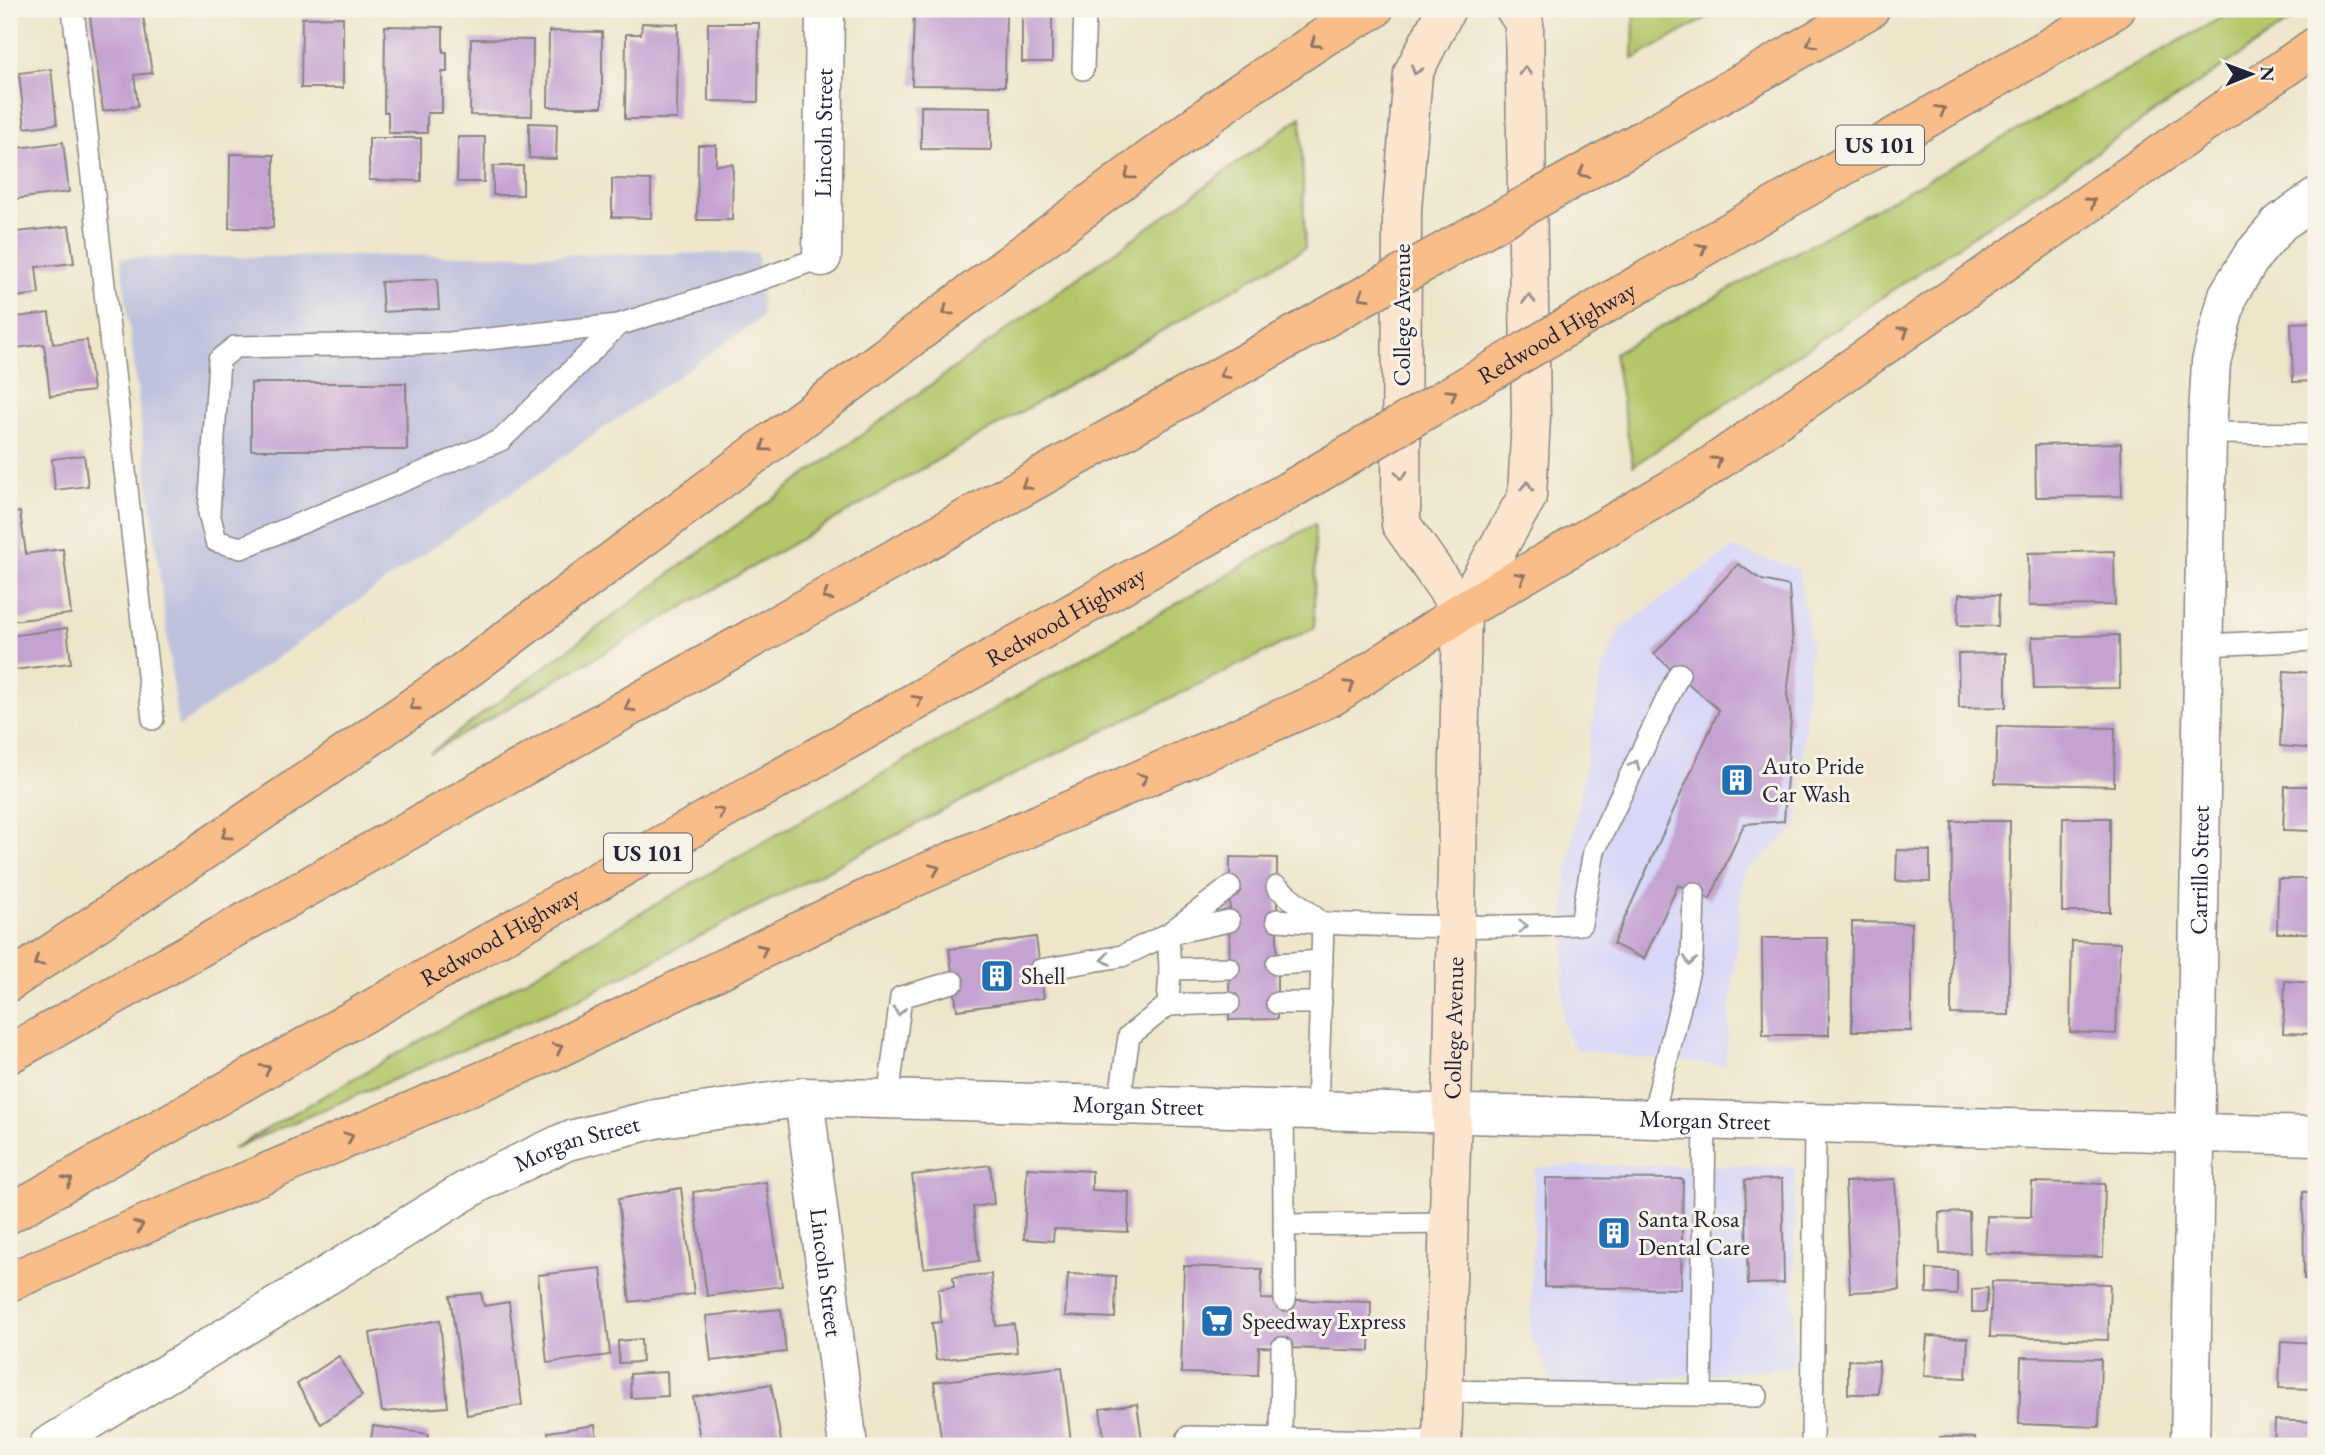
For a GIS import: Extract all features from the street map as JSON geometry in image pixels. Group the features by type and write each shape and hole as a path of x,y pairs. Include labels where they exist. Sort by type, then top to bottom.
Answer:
{"highway":[{"path":"9,982 323,770 470,667 1236,95 1327,34 1374,9"},
{"path":"9,1054 1643,140 1870,9"},
{"name":"Redwood Highway","path":"9,1214 1288,491 2116,9"},
{"path":"9,1282 548,1053 872,896 1333,696 1462,611 1706,469 2316,46"}],"main road":[{"name":"College Avenue","path":"1446,9 1413,73 1402,211 1401,524 1462,611"},
{"name":"College Avenue","path":"1442,1444 1462,611 1527,497 1531,416 1524,23 1515,9"}],"street":[{"name":"Lincoln Street","path":"822,257 825,9"},
{"name":"Carrillo Street","path":"2190,1446 2207,433 2211,362 2228,295 2252,256 2280,223 2316,198"},
{"name":"Lincoln Street","path":"803,1097 848,1446"},
{"name":"Morgan Street","path":"48,1446 480,1182 567,1141 655,1119 803,1097 2316,1136"}],"lane":[{"path":"73,9 153,719"},
{"path":"1083,68 1085,9"},
{"path":"618,325 501,440 241,548 216,541 209,513 219,360 235,347 450,343 618,325 822,257"},
{"path":"2207,433 2316,434"},
{"path":"2203,645 2316,640"},
{"path":"1277,920 1455,928 1581,924 1594,852 1679,674"},
{"path":"1040,970 1122,956 1168,934 1230,887"},
{"path":"1277,887 1323,924"},
{"path":"1652,1119 1692,958 1694,893"},
{"path":"1168,934 1229,921"},
{"path":"1285,1300 1284,1225 1300,1109 1321,1003 1323,924"},
{"path":"1168,934 1168,1005"},
{"path":"1277,964 1322,961"},
{"path":"1170,969 1229,968"},
{"path":"888,1099 901,997 953,982"},
{"path":"1119,1104 1129,1036 1168,1005 1229,1003"},
{"path":"1277,1003 1321,1003"},
{"path":"1702,1393 1705,1119"},
{"path":"1812,1446 1815,1123"},
{"path":"1284,1225 1448,1223"},
{"path":"1281,1439 1282,1348"},
{"path":"1443,1391 1702,1393 1757,1396"},
{"path":"1188,1437 1442,1444"}],"shaded area":[{"path":"758,253 762,317 178,727 121,258"},
{"path":"1733,548 1798,569 1811,647 1796,828 1743,874 1725,1066 1613,1055 1575,1048 1562,1021 1566,878 1602,669 1620,629"},
{"path":"1590,1165 1795,1166 1794,1367 1555,1387 1530,1335 1535,1168"}],"green space":[{"path":"1634,9 1723,9 1633,59"},
{"path":"2237,9 2308,9 1633,466 1614,353"},
{"path":"1301,117 1305,248 430,753 680,566"},
{"path":"1315,524 1314,628 979,792 575,1001 232,1149"}],"building":[{"path":"89,9 142,9 152,73 134,75 138,106 103,111"},
{"path":"914,9 1006,9 1005,86 912,85"},
{"path":"1022,16 1052,16 1052,62 1022,62"},
{"path":"343,17 343,88 301,88 302,18"},
{"path":"642,23 678,24 677,119 625,119 626,34 641,34"},
{"path":"708,23 759,23 758,102 708,101"},
{"path":"385,26 443,27 443,52 447,52 447,72 442,72 442,113 427,113 427,133 388,133 388,112 384,112"},
{"path":"549,31 602,32 602,107 548,107"},
{"path":"471,39 533,40 532,116 470,115"},
{"path":"51,69 57,124 25,128 19,73"},
{"path":"921,106 991,107 991,150 921,149"},
{"path":"529,123 557,124 556,159 529,158"},
{"path":"458,137 485,137 484,182 457,182"},
{"path":"369,138 421,138 421,181 369,180"},
{"path":"63,142 69,192 16,199 10,149"},
{"path":"698,145 716,145 716,165 733,164 732,220 697,220"},
{"path":"230,154 274,155 273,228 229,228"},
{"path":"493,166 523,166 523,195 493,195"},
{"path":"612,179 651,180 651,218 612,217"},
{"path":"69,226 74,263 36,267 39,294 9,298 9,233"},
{"path":"437,279 439,309 383,312 381,282"},
{"path":"49,313 53,344 87,340 93,391 50,396 44,344 9,349 9,318"},
{"path":"2316,322 2316,381 2293,382 2291,323"},
{"path":"251,383 406,383 407,450 251,450"},
{"path":"2121,443 2122,496 2036,497 2035,445"},
{"path":"84,455 88,486 55,490 52,459"},
{"path":"20,512 26,554 63,549 71,614 12,621 9,595 9,514"},
{"path":"2114,551 2115,605 2029,606 2028,553"},
{"name":"Auto Pride Car Wash","path":"1738,564 1762,580 1789,586 1793,647 1787,694 1791,717 1784,821 1744,824 1710,899 1678,885 1644,959 1613,944 1719,710 1654,654"},
{"path":"1959,594 1999,595 1998,626 1958,625"},
{"path":"67,628 71,663 14,670 10,636"},
{"path":"2119,635 2120,688 2034,689 2032,637"},
{"path":"2006,653 2006,707 1959,708 1958,654"},
{"path":"2284,671 2316,673 2316,749 2280,746"},
{"path":"1997,726 2115,728 2114,786 1995,783"},
{"path":"2285,786 2316,786 2316,831 2283,830"},
{"path":"2063,818 2110,818 2110,912 2062,912"},
{"path":"1952,821 2010,821 2009,1015 1951,1014"},
{"path":"1897,850 1930,851 1930,882 1896,881"},
{"path":"1230,857 1277,858 1277,1019 1229,1020"},
{"path":"2278,879 2316,879 2316,933 2277,933"},
{"path":"1852,922 1911,923 1911,1031 1852,1031"},
{"name":"Shell","path":"1036,937 1044,998 957,1010 949,949"},
{"path":"1762,938 1828,938 1829,1035 1763,1035"},
{"path":"2072,941 2120,943 2116,1034 2070,1032"},
{"path":"2285,981 2316,983 2316,1034 2283,1033"},
{"path":"990,1165 994,1204 973,1207 979,1261 924,1268 912,1175"},
{"path":"1027,1168 1092,1171 1092,1190 1129,1192 1128,1232 1054,1229 1053,1241 1024,1239"},
{"name":"Santa Rosa Dental Care","path":"1546,1178 1683,1179 1681,1289 1545,1287"},
{"path":"1782,1179 1784,1283 1748,1284 1745,1180"},
{"path":"1895,1179 1900,1290 1850,1292 1845,1182"},
{"path":"766,1182 782,1286 707,1296 693,1192"},
{"path":"2032,1182 2105,1184 2103,1257 1985,1253 1987,1216 2031,1217"},
{"path":"681,1188 694,1294 630,1302 618,1199"},
{"path":"2303,1192 2316,1192 2316,1279 2304,1279"},
{"path":"1969,1212 1970,1253 1940,1254 1939,1213"},
{"name":"Speedway Express","path":"1184,1266 1262,1269 1261,1299 1371,1302 1370,1351 1259,1347 1258,1375 1181,1373"},
{"path":"601,1268 610,1355 547,1363 538,1275"},
{"path":"1927,1269 1957,1271 1957,1295 1927,1293"},
{"path":"991,1274 996,1326 1014,1324 1017,1352 936,1360 932,1323 941,1322 938,1289 954,1287 953,1277"},
{"path":"1068,1274 1116,1276 1115,1318 1065,1316"},
{"path":"1992,1281 2110,1284 2108,1340 1990,1337"},
{"path":"1988,1288 1986,1312 1972,1312 1972,1289"},
{"path":"481,1293 484,1306 509,1302 522,1405 467,1415 450,1296"},
{"path":"781,1309 786,1352 711,1361 706,1316"},
{"path":"440,1320 448,1407 382,1412 370,1333"},
{"path":"1927,1336 1968,1338 1966,1378 1924,1376"},
{"path":"641,1339 642,1362 619,1363 618,1341"},
{"path":"2281,1341 2316,1343 2316,1389 2279,1388"},
{"path":"339,1356 362,1396 321,1424 297,1384"},
{"path":"2021,1357 2101,1359 2099,1427 2019,1424"},
{"path":"1848,1360 1879,1361 1878,1394 1848,1394"},
{"path":"1062,1367 1071,1442 1035,1446 942,1446 934,1382"},
{"path":"667,1372 668,1396 631,1398 630,1374"},
{"path":"771,1384 782,1446 701,1446 693,1397"},
{"path":"1137,1404 1143,1446 1105,1446 1100,1409"},
{"path":"2275,1420 2316,1422 2316,1446 2274,1446"},
{"path":"595,1425 598,1446 550,1446 548,1432"},
{"path":"373,1426 429,1434 427,1446 370,1446"},
{"path":"1940,1437 1975,1438 1975,1446 1940,1446"},
{"path":"231,1440 235,1446 217,1446"}],"place":[{"name":"Auto Pride Car Wash","path":"1737,780"},
{"name":"Shell","path":"997,976"},
{"name":"Santa Rosa Dental Care","path":"1614,1233"},
{"name":"Speedway Express","path":"1217,1321"}]}
